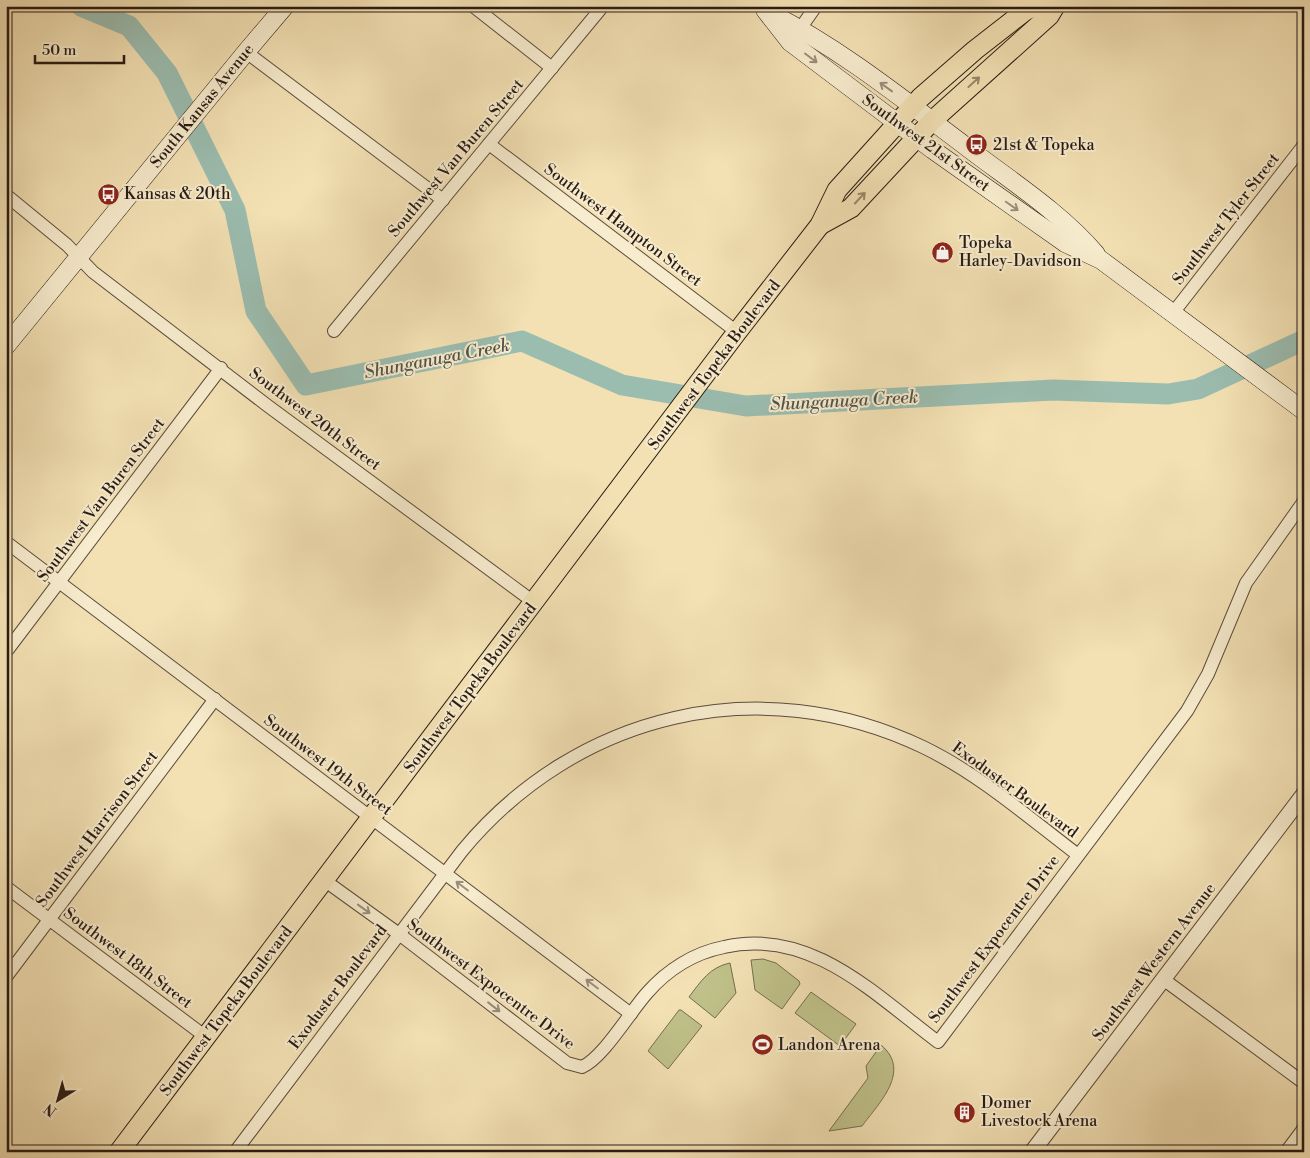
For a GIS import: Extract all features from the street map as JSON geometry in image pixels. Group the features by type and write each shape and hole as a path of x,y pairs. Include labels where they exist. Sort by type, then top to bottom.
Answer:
{"main road":[{"name":"South Kansas Avenue","path":"6,346 285,6"},
{"name":"Southwest Topeka Boulevard","path":"120,1152 737,332 820,225 837,190 913,106 975,50 1025,11 1035,6"},
{"name":"Southwest Topeka Boulevard","path":"820,225 850,208 932,121 1049,16 1055,6"},
{"name":"Southwest 21st Street","path":"763,8 898,123 1066,244 1101,260 1304,411"},
{"name":"Southwest 21st Street","path":"795,35 837,51 913,106 1080,235 1101,260"}],"street":[{"path":"473,6 552,68"},
{"name":"Southwest Van Buren Street","path":"334,331 603,6"},
{"path":"795,35 816,6"},
{"path":"246,52 443,200"},
{"name":"Southwest Hampton Street","path":"489,144 737,332"},
{"name":"Southwest Tyler Street","path":"1173,313 1304,145"},
{"name":"Southwest 20th Street","path":"6,196 67,245 93,272 221,368 268,406 535,602"},
{"name":"Southwest Van Buren Street","path":"6,652 221,368"},
{"name":"Southwest Expocentre Drive","path":"324,880 399,934 567,1063 582,1067 588,1064 648,992 668,974 696,956 732,945 771,943 789,946 831,962 938,1042 1186,711 1208,674 1246,582 1304,501"},
{"name":"Southwest 19th Street","path":"6,542 630,1014"},
{"name":"Southwest Harrison Street","path":"6,977 215,699"},
{"name":"Exoduster Boulevard","path":"235,1152 444,873 474,836 502,807 540,777 582,751 627,731 674,717 752,708 791,710 869,725 914,743 974,777 1078,855"},
{"name":"Southwest Western Avenue","path":"1032,1152 1304,794"},
{"name":"Southwest 18th Street","path":"6,887 206,1037"},
{"path":"1163,979 1304,1083"},
{"path":"1286,1152 1304,1128"}],"green space":[{"path":"763,959 776,963 799,981 800,984 782,1009 755,990 751,960"},
{"path":"730,963 736,993 715,1018 689,997 711,971"},
{"path":"811,992 856,1024 840,1046 795,1013"},
{"path":"679,1010 702,1026 668,1069 648,1051"},
{"path":"881,1045 890,1055 894,1065 890,1087 884,1097 862,1126 829,1131 868,1078 866,1066"}],"waterway":[{"name":"Shunganuga Creek","path":"81,6 129,26 167,73 235,210 256,311 306,385 522,341 622,385 746,406 1053,390 1168,394 1198,389 1304,340"}],"place":[{"name":"21st & Topeka","path":"977,145"},
{"name":"Kansas & 20th","path":"108,194"},
{"name":"Topeka Harley-Davidson","path":"943,252"},
{"name":"Landon Arena","path":"762,1045"},
{"name":"Domer Livestock Arena","path":"965,1112"}]}
